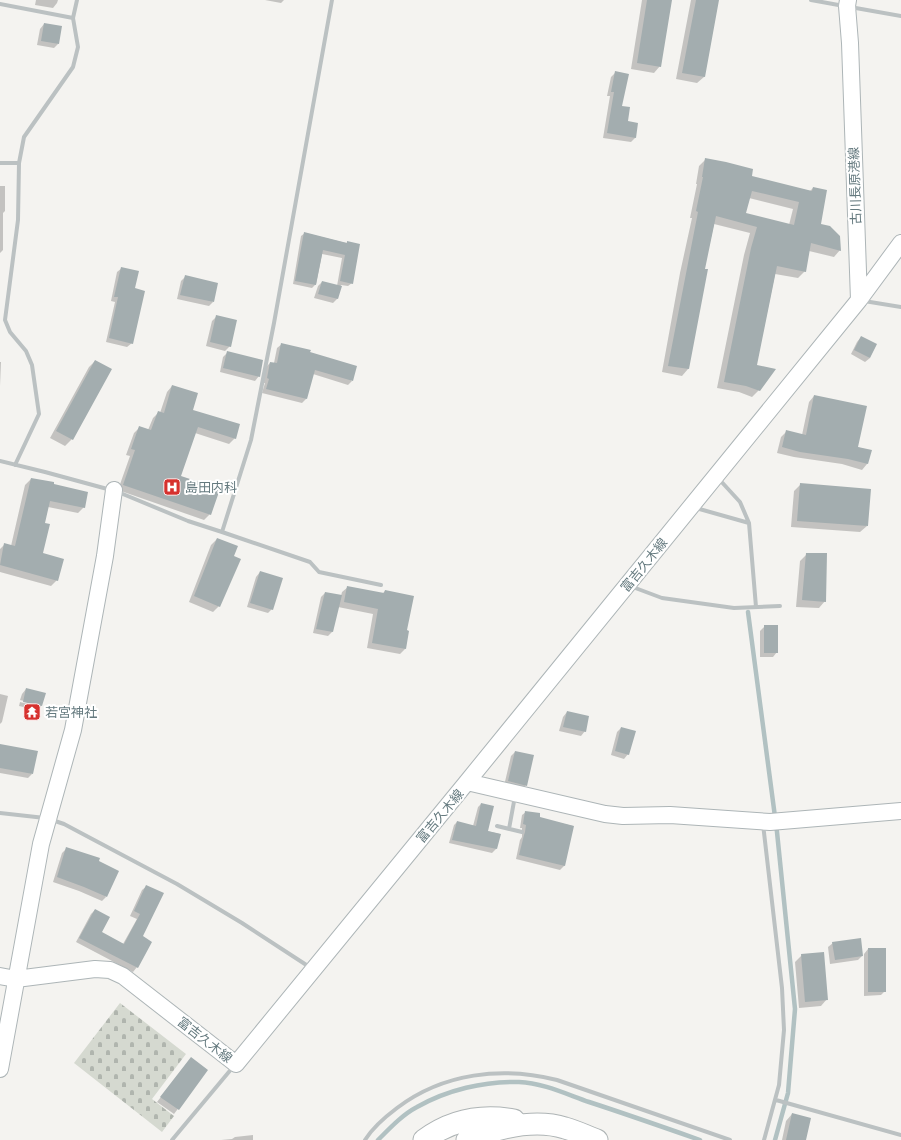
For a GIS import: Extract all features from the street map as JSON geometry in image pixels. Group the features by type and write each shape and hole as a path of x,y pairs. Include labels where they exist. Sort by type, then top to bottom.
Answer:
{"highway":[{"path":"424,1140 456,1122 486,1118 506,1119 563,1128 597,1140"},
{"path":"467,1140 482,1134 506,1128 532,1124"}],"main road":[{"name":"古川長原港線","path":"847,3 850,43 859,300"},
{"path":"859,300 901,243"},
{"name":"富吉久木線","path":"0,976 16,979 95,969 110,970 123,976 236,1064 859,300"},
{"path":"0,1069 41,844 47,818 73,730 105,556 114,490"},
{"path":"467,782 605,814 623,816 670,815 772,822 901,811"}],"street":[{"path":"15,465 39,414 32,365 26,351 10,332 5,320 18,220 19,164 24,137 73,67 78,47 72,18 78,0"},
{"path":"222,532 251,440 274,323 332,0"},
{"path":"811,0 847,3 901,16"},
{"path":"0,4 72,18"},
{"path":"0,163 19,164"},
{"path":"859,300 901,307"},
{"path":"0,461 114,490 188,521 310,562 319,572 381,585"},
{"path":"716,476 740,502 749,523 756,607"},
{"path":"691,507 749,523"},
{"path":"627,586 662,598 734,608 780,606"},
{"path":"509,829 515,794"},
{"path":"0,813 47,818 64,824 177,884 242,923 313,970"},
{"path":"764,1140 779,1086 784,1023 772,822"},
{"path":"497,826 522,832"},
{"path":"172,1140 236,1064"},
{"path":"365,1140 377,1124 389,1114 407,1100 424,1091 462,1077 479,1074 507,1073 527,1074 557,1080 730,1140"},
{"path":"776,1100 901,1135"}],"green space":[{"path":"120,1003 186,1054 152,1099 174,1116 162,1132 74,1063"}],"building":[{"path":"647,0 672,0 661,67 637,63"},
{"path":"696,0 719,0 705,77 682,73"},
{"path":"44,23 62,26 59,44 41,41"},
{"path":"615,71 629,74 622,106 630,107 628,121 638,123 636,138 607,133 614,92 611,92"},
{"path":"705,158 753,169 752,176 812,191 813,187 827,190 821,224 830,226 840,236 841,251 811,243 806,272 777,266 757,365 776,369 760,391 746,386 724,382 751,248 757,227 716,216 705,269 708,269 689,369 668,366 698,212 696,211","holes":["752,191 799,202 794,225 746,213"]},
{"path":"304,232 347,243 347,241 360,244 353,284 340,281 345,255 323,250 316,285 295,281"},
{"path":"121,267 139,271 135,288 145,291 133,344 109,338 118,297 114,297"},
{"path":"185,275 218,283 214,302 180,295"},
{"path":"322,281 342,286 338,299 318,294"},
{"path":"216,315 237,320 231,347 210,342"},
{"path":"861,336 877,344 870,358 854,350"},
{"path":"281,343 311,350 310,352 357,366 353,381 315,370 307,399 266,389 269,379 267,378 270,362 277,363"},
{"path":"227,351 263,360 260,377 223,368"},
{"path":"95,360 112,369 73,440 56,431"},
{"path":"172,385 198,393 193,410 240,424 236,439 198,427 181,476 220,489 211,515 123,485 135,450 131,449 139,426 151,430 158,411 164,413"},
{"path":"814,395 867,406 858,447 872,450 868,464 848,459 800,452 782,447 786,430 806,435"},
{"path":"31,478 54,482 54,484 88,492 85,508 50,501 45,523 50,524 43,553 64,559 58,581 0,565 4,543 15,546"},
{"path":"800,483 871,489 868,526 797,521"},
{"path":"217,538 238,546 234,556 241,559 220,607 194,596"},
{"path":"806,553 827,553 826,602 802,600"},
{"path":"260,571 283,578 273,610 250,603"},
{"path":"347,586 384,593 385,590 414,596 407,630 409,631 406,649 372,643 378,609 344,602"},
{"path":"325,592 342,595 333,632 316,629"},
{"path":"764,625 778,625 778,653 764,653"},
{"path":"26,688 46,693 42,706 23,702"},
{"path":"567,711 589,716 586,732 563,727"},
{"path":"621,727 636,731 629,755 615,751"},
{"path":"0,744 38,751 33,774 0,768"},
{"path":"515,751 534,755 527,786 508,781"},
{"path":"481,803 494,806 488,831 501,834 497,849 452,840 457,821 476,826"},
{"path":"525,811 540,813 540,817 574,826 565,866 519,855 526,825 523,824"},
{"path":"66,847 100,858 99,861 119,871 107,897 57,877"},
{"path":"146,885 164,893 143,936 152,942 138,968 79,938 95,909 110,917 102,932 124,944 140,914 134,911"},
{"path":"861,938 863,956 835,960 832,942"},
{"path":"868,948 886,948 886,992 868,992"},
{"path":"824,952 828,1000 805,1002 801,954"},
{"path":"191,1057 208,1070 179,1110 160,1097"},
{"path":"792,1113 811,1118 806,1140 786,1140"}],"waterway":[{"path":"748,612 777,832 795,1009 788,1093 775,1140"},
{"path":"378,1140 406,1114 429,1101 453,1091 479,1085 506,1082 537,1084 554,1089 700,1140"}],"place":[{"name":"島田内科","path":"172,487"},
{"name":"若宮神社","path":"32,712"}]}
